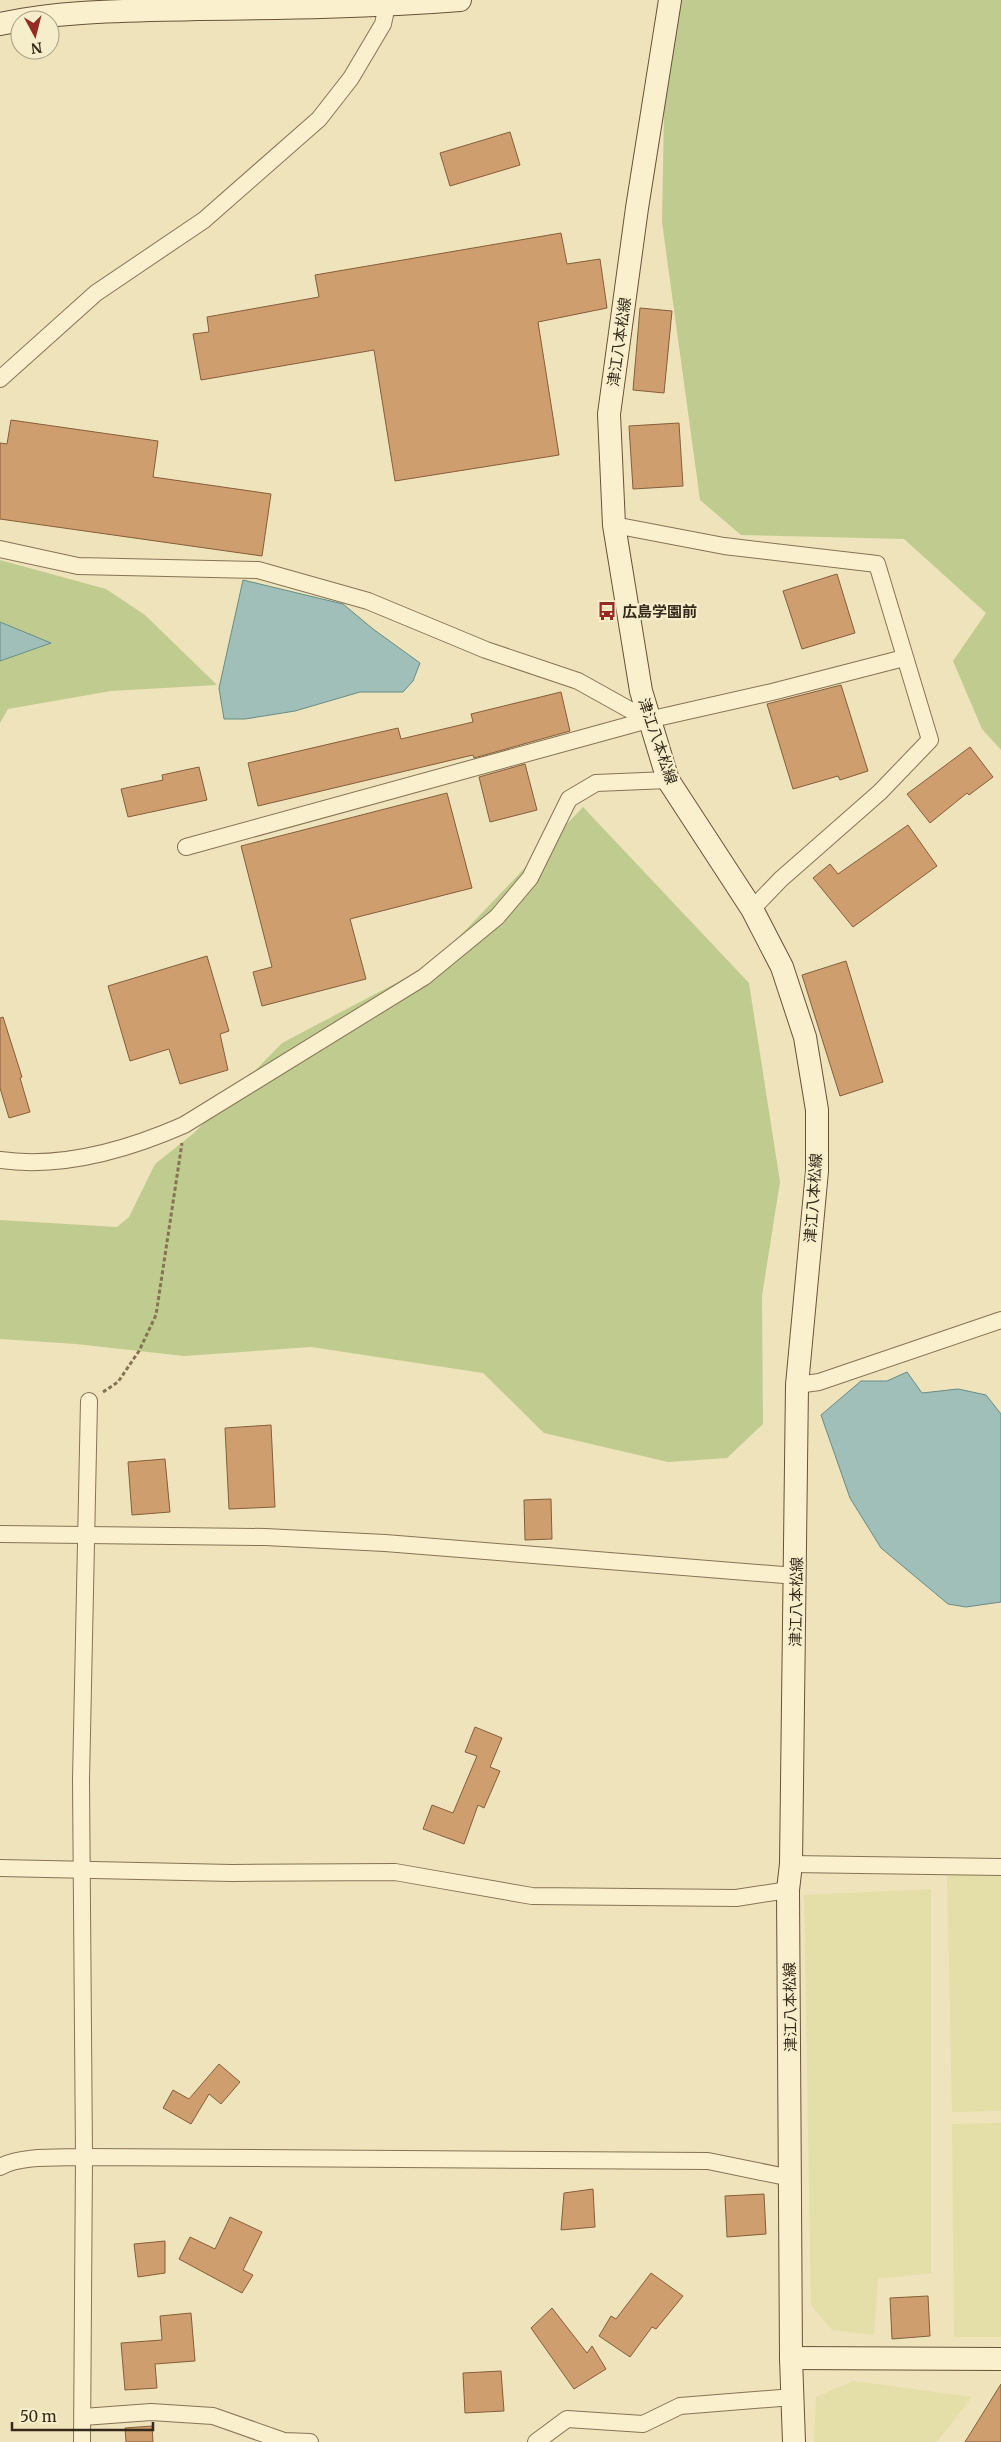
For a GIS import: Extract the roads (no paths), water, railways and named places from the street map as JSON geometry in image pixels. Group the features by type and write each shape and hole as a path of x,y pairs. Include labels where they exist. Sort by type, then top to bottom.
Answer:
{"main road":[{"path":"0,24 25,18 121,11 387,6 460,0"},
{"name":"津江八本松線","path":"670,0 637,208 609,414 614,525 641,691 648,720 668,780 752,909 782,968 802,1028 818,1110 817,1171 797,1385 791,1864 788,1890 791,2178 790,2358 794,2442"},
{"path":"790,2358 1001,2359"}],"street":[{"path":"0,379 96,293 204,220 319,119 351,78 384,24 387,6"},
{"path":"614,525 724,546 877,564 930,740 880,792 781,879 752,909"},
{"path":"0,549 78,566 258,570 368,601 486,650 578,680 648,720"},
{"path":"186,847 648,720 772,692 904,658"},
{"path":"0,1160 68,1161 147,1141 184,1125 424,978 497,917 530,878 569,799 596,783 668,780"},
{"path":"797,1385 819,1382 1001,1320"},
{"path":"82,2442 84,2157 83,1869 80,1780 89,1401"},
{"path":"0,1534 265,1537 385,1543 796,1576"},
{"path":"791,1864 1001,1867"},
{"path":"0,1868 232,1873 395,1872 532,1896 736,1898 788,1890"},
{"path":"0,2168 6,2164 35,2159 84,2157 708,2161 791,2178"},
{"path":"536,2442 566,2419 643,2424 680,2406 793,2397"},
{"path":"83,2418 151,2412 213,2416 284,2441 310,2442"}],"water":[{"path":"243,580 343,604 373,629 420,663 413,681 403,692 360,692 295,711 245,719 224,719 219,688"},
{"path":"0,622 51,643 0,661"},
{"path":"907,1372 922,1393 958,1389 986,1395 1001,1414 1001,1602 966,1607 948,1604 881,1548 850,1498 821,1415 861,1381 887,1381"}],"place":[{"name":"広島学園前","path":"607,611"}]}
